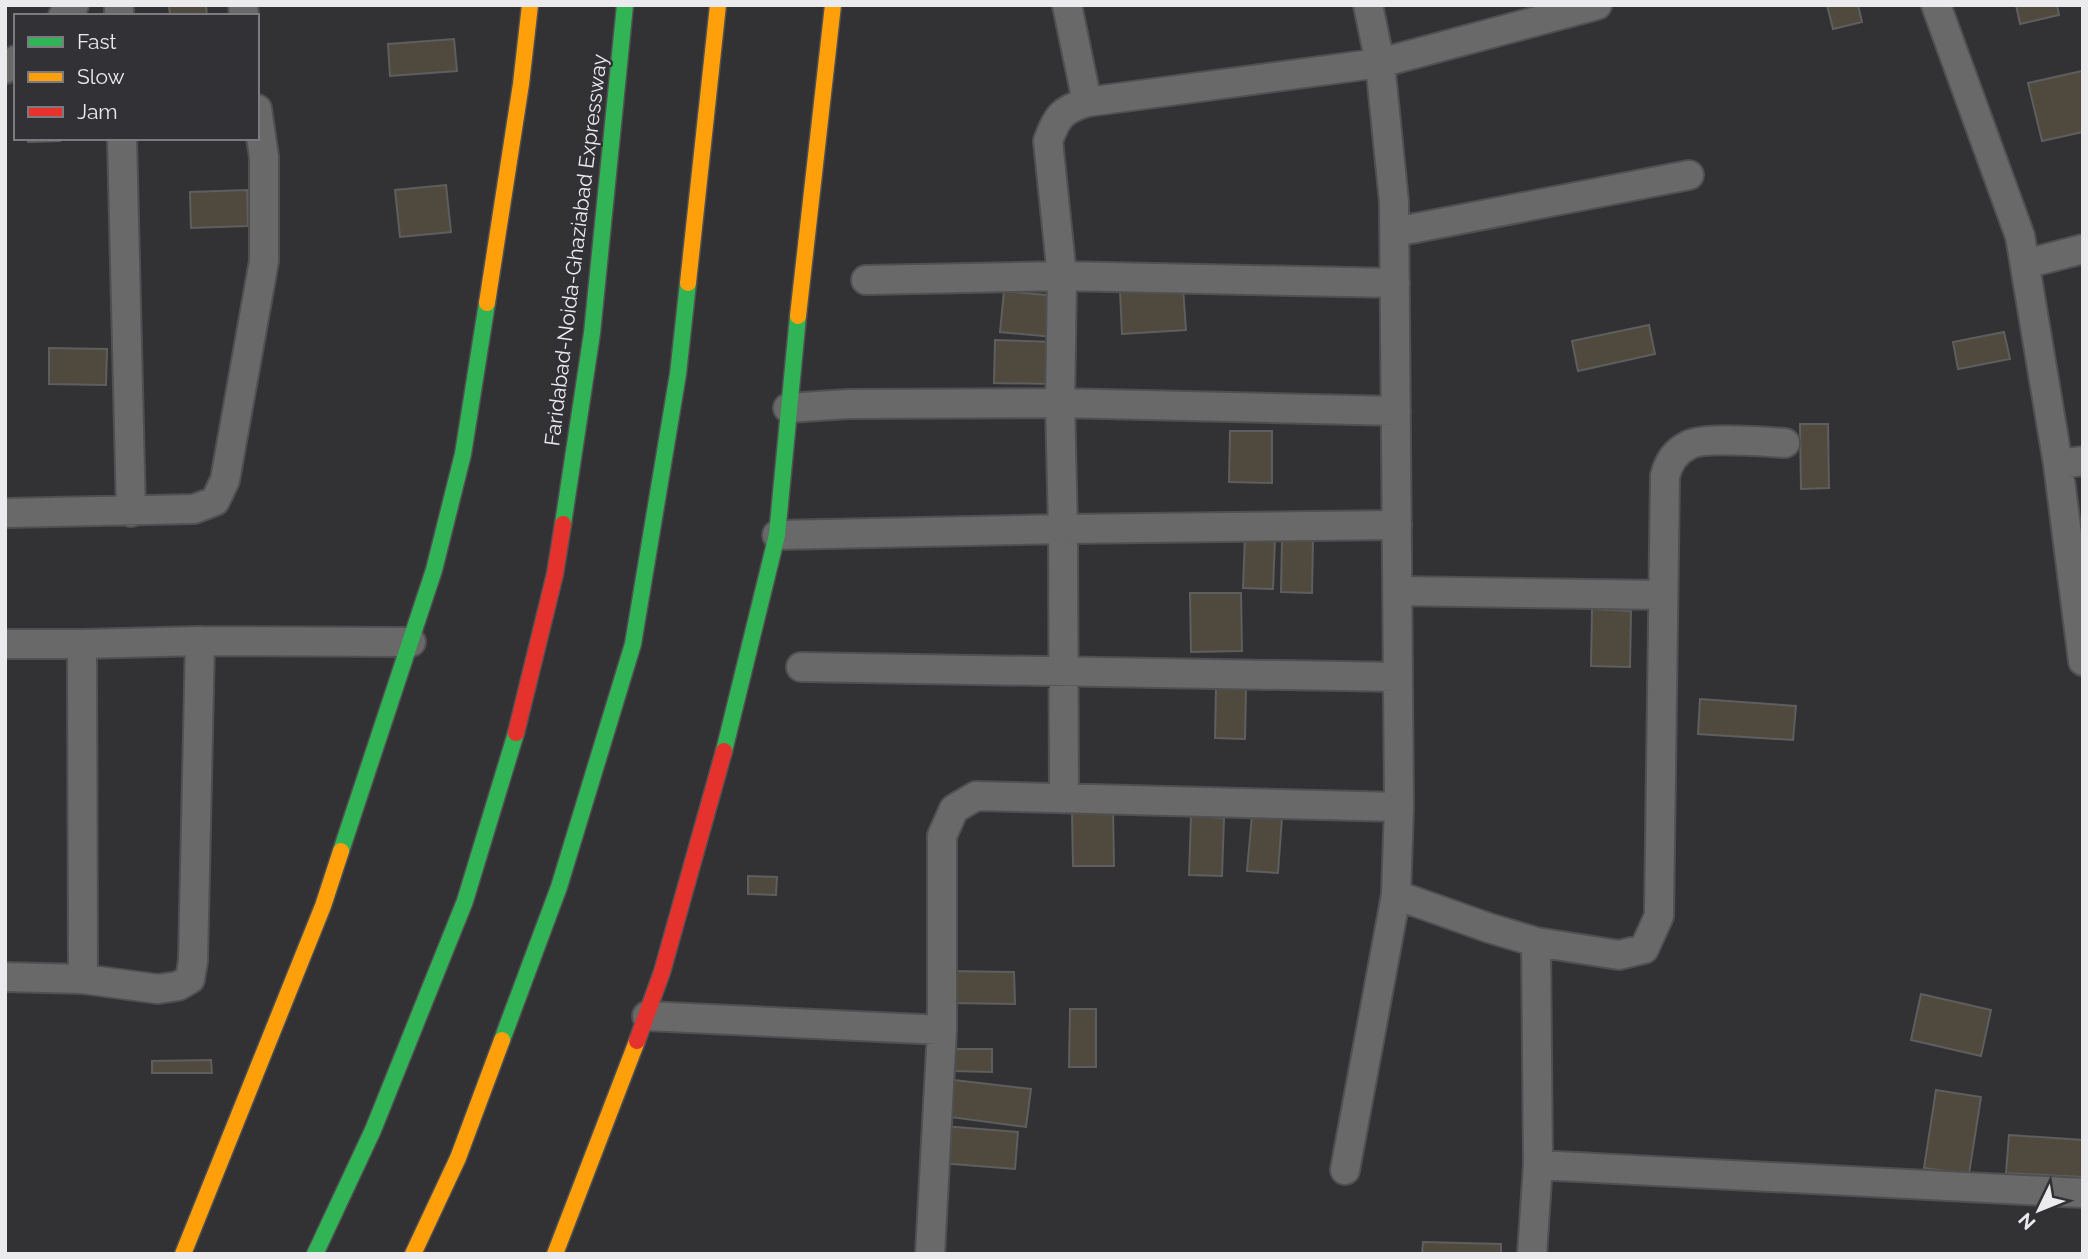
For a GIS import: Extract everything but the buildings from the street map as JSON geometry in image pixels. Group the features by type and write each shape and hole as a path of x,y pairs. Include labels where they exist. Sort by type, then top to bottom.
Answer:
{"street":[{"path":"183,1254 323,906 434,570 463,454 522,83 530,5"},
{"name":"Faridabad-Noida-Ghaziabad Expressway","path":"315,1254 373,1130 465,901 513,744 555,574 592,333 625,5"},
{"path":"413,1254 458,1158 559,887 633,644 678,374 718,5"},
{"path":"555,1254 647,1016 717,779 777,535 788,408 833,5"},
{"path":"1067,5 1087,102"},
{"path":"1345,1170 1396,895 1399,807 1394,202 1380,63 1368,5"},
{"path":"1064,798 1060,402 1062,276 1048,141 1054,123 1066,109 1087,102 1380,63 1597,5"},
{"path":"1936,5 2021,236 2025,264 2071,463 2083,661"},
{"path":"5,513 194,509 215,501 225,480 264,261 264,158 259,123"},
{"path":"122,140 131,512"},
{"path":"1395,232 1689,175"},
{"path":"2025,264 2083,249"},
{"path":"866,280 1062,276 1395,283"},
{"path":"788,408 848,404 1060,402 1396,411"},
{"path":"1396,895 1536,942 1619,955 1644,949 1659,916 1665,476 1669,463 1687,445 1700,441 1785,443"},
{"path":"777,535 1397,525"},
{"path":"1398,591 1663,595"},
{"path":"5,977 83,979 158,989 178,986 190,979 193,961 200,641"},
{"path":"5,644 411,642"},
{"path":"82,644 83,979"},
{"path":"801,667 1398,677"},
{"path":"930,1254 942,1030 942,836 954,809 976,796 1399,807"},
{"path":"1532,1254 1538,1165 1536,942"},
{"path":"647,1016 942,1030"},
{"path":"1538,1165 2083,1193"}],"traffic: fast":[{"path":"563,524 592,333 625,5"},
{"path":"502,1040 559,887 633,644 678,374 688,283"},
{"path":"341,851 434,570 463,454 487,303"},
{"path":"724,751 777,535 798,316"},
{"path":"315,1254 373,1130 465,901 516,733"}],"traffic: slow":[{"path":"487,303 521,84 530,5"},
{"path":"688,283 718,5"},
{"path":"798,316 833,5"},
{"path":"183,1254 323,906 341,851"},
{"path":"413,1254 458,1158 502,1040"},
{"path":"555,1254 637,1041"}],"traffic: jam":[{"path":"516,733 555,574 563,524"},
{"path":"637,1041 662,972 724,751"}]}
